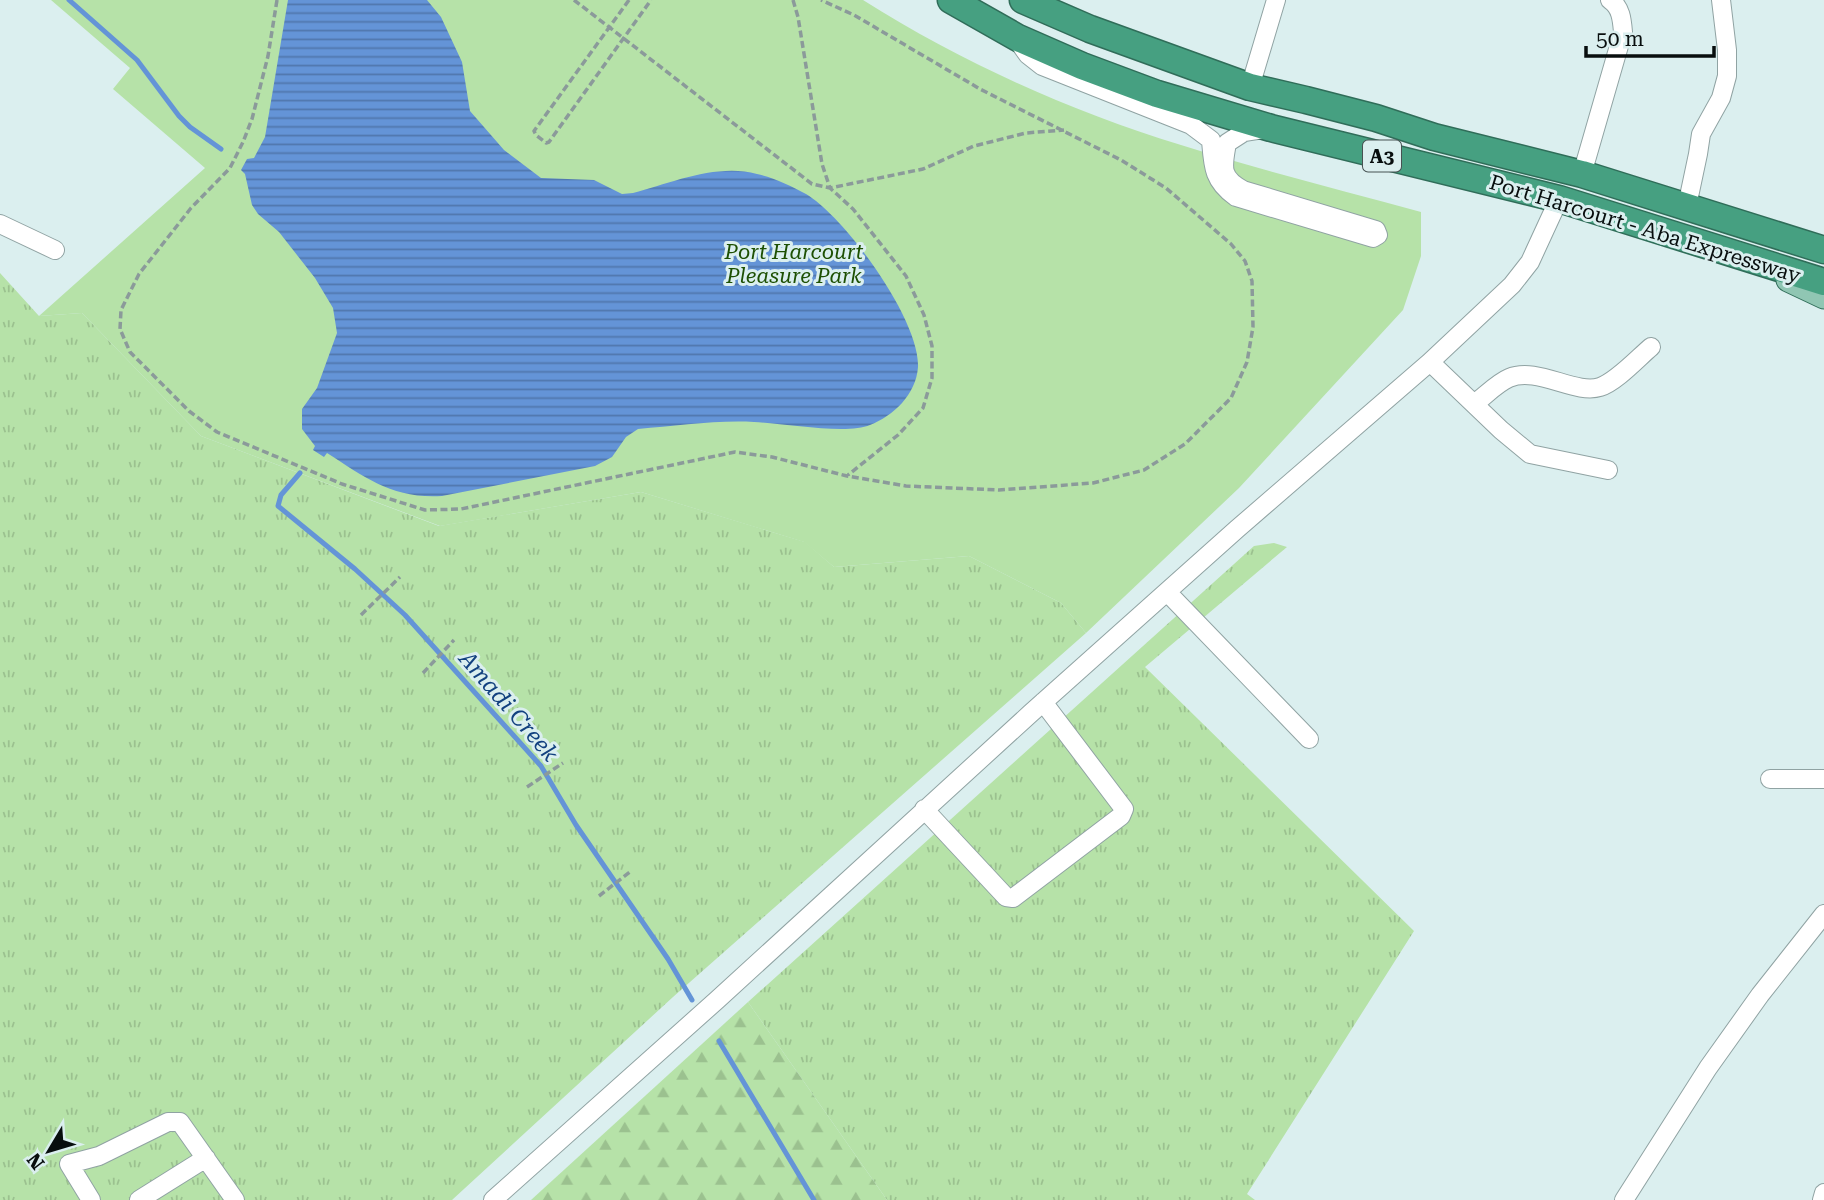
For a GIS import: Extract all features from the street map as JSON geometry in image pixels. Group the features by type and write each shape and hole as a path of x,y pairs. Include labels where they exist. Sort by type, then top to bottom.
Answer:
{"highway":[{"name":"Port Harcourt - Aba Expressway","path":"951,0 1014,36 1082,66 1157,93 1271,128 1559,199 1824,282"},
{"name":"Port Harcourt - Aba Expressway","path":"1035,3 1090,29 1250,87 1582,174 1824,250"}],"main road":[{"path":"1698,210 1766,219 1824,237"},
{"path":"1738,256 1824,298"}],"street":[{"path":"1250,87 1276,0"},
{"path":"1582,174 1623,32 1621,15 1610,0"},
{"path":"1698,210 1700,134 1721,98 1727,76 1721,0"},
{"path":"1014,36 1028,55 1042,66 1203,132 1211,140 1217,179 1224,189 1236,197 1373,238 1378,235 1376,229 1243,190 1232,184 1223,165 1227,143 1244,132 1271,128"},
{"path":"493,1200 1043,702 1430,362 1511,285 1530,262 1559,199"},
{"path":"0,225 55,250"},
{"path":"1474,404 1509,377 1534,375 1571,385 1599,388 1651,347"},
{"path":"1430,362 1530,454 1608,470"},
{"path":"1167,592 1309,739"},
{"path":"924,809 1006,897 1013,898 1121,816 1124,808 1043,702"},
{"path":"1770,779 1824,779"},
{"path":"1624,1200 1708,1068 1760,995 1824,914"},
{"path":"91,1200 69,1164 99,1156 168,1122 180,1122 235,1200"},
{"path":"139,1200 206,1158"},
{"path":"1822,1200 1824,1193"}],"path":[{"path":"277,0 268,56 252,119 230,168 191,208 139,274 121,310 120,329 130,352 189,411 217,432 342,484 425,510 461,509 735,452 772,457 847,476 906,486 999,490 1093,483 1144,470 1185,444 1231,398 1247,362 1254,327 1252,281 1245,261 1231,244 1166,188 1121,160 980,89 854,15 821,0"},
{"path":"574,0 812,184 830,188 923,169 974,146 1026,133 1064,130"},
{"path":"629,0 534,131 546,143 651,0"},
{"path":"793,0 799,17 822,164 830,188 853,209 906,276 924,315 932,346 932,378 923,408 898,435 847,476"},
{"path":"361,615 400,577"},
{"path":"423,673 454,640"},
{"path":"527,787 563,763"},
{"path":"599,896 631,871"}],"green space":[{"name":"Port Harcourt Pleasure Park","path":"51,0 863,0 977,64 1098,117 1211,154 1421,212 1421,256 1403,310 1239,488 1086,633 1061,603 969,556 834,567 804,542 641,492 440,526 201,436 82,313 39,316 205,168 113,89 130,68"},
{"path":"0,273 39,316 82,313 201,436 439,526 641,492 805,542 834,567 969,556 1061,603 1086,633 673,997 452,1200 0,1200"},
{"path":"1274,543 1287,547 1145,667 1414,931 1247,1194 1255,1200 887,1200 748,1002 1254,546"},
{"path":"748,1002 887,1200 531,1200"}],"water":[{"path":"288,0 427,0 441,17 462,62 470,111 504,150 541,178 594,180 622,194 710,173 742,171 769,177 806,194 822,206 860,247 894,298 915,347 918,367 908,395 887,416 860,428 831,429 740,422 638,429 626,437 612,457 595,466 442,496 409,494 394,490 327,453 324,457 313,450 315,446 302,429 302,409 317,388 337,333 333,308 315,278 279,232 258,214 252,205 245,174 241,170 247,159 254,158 265,137"}],"waterway":[{"name":"Amadi Creek","path":"69,0 137,60 190,127 221,149"},
{"name":"Amadi Creek","path":"300,473 281,495 278,506 355,569 405,615 541,766 576,825 668,959 692,1000"},
{"name":"Amadi Creek","path":"719,1041 814,1200"}]}
